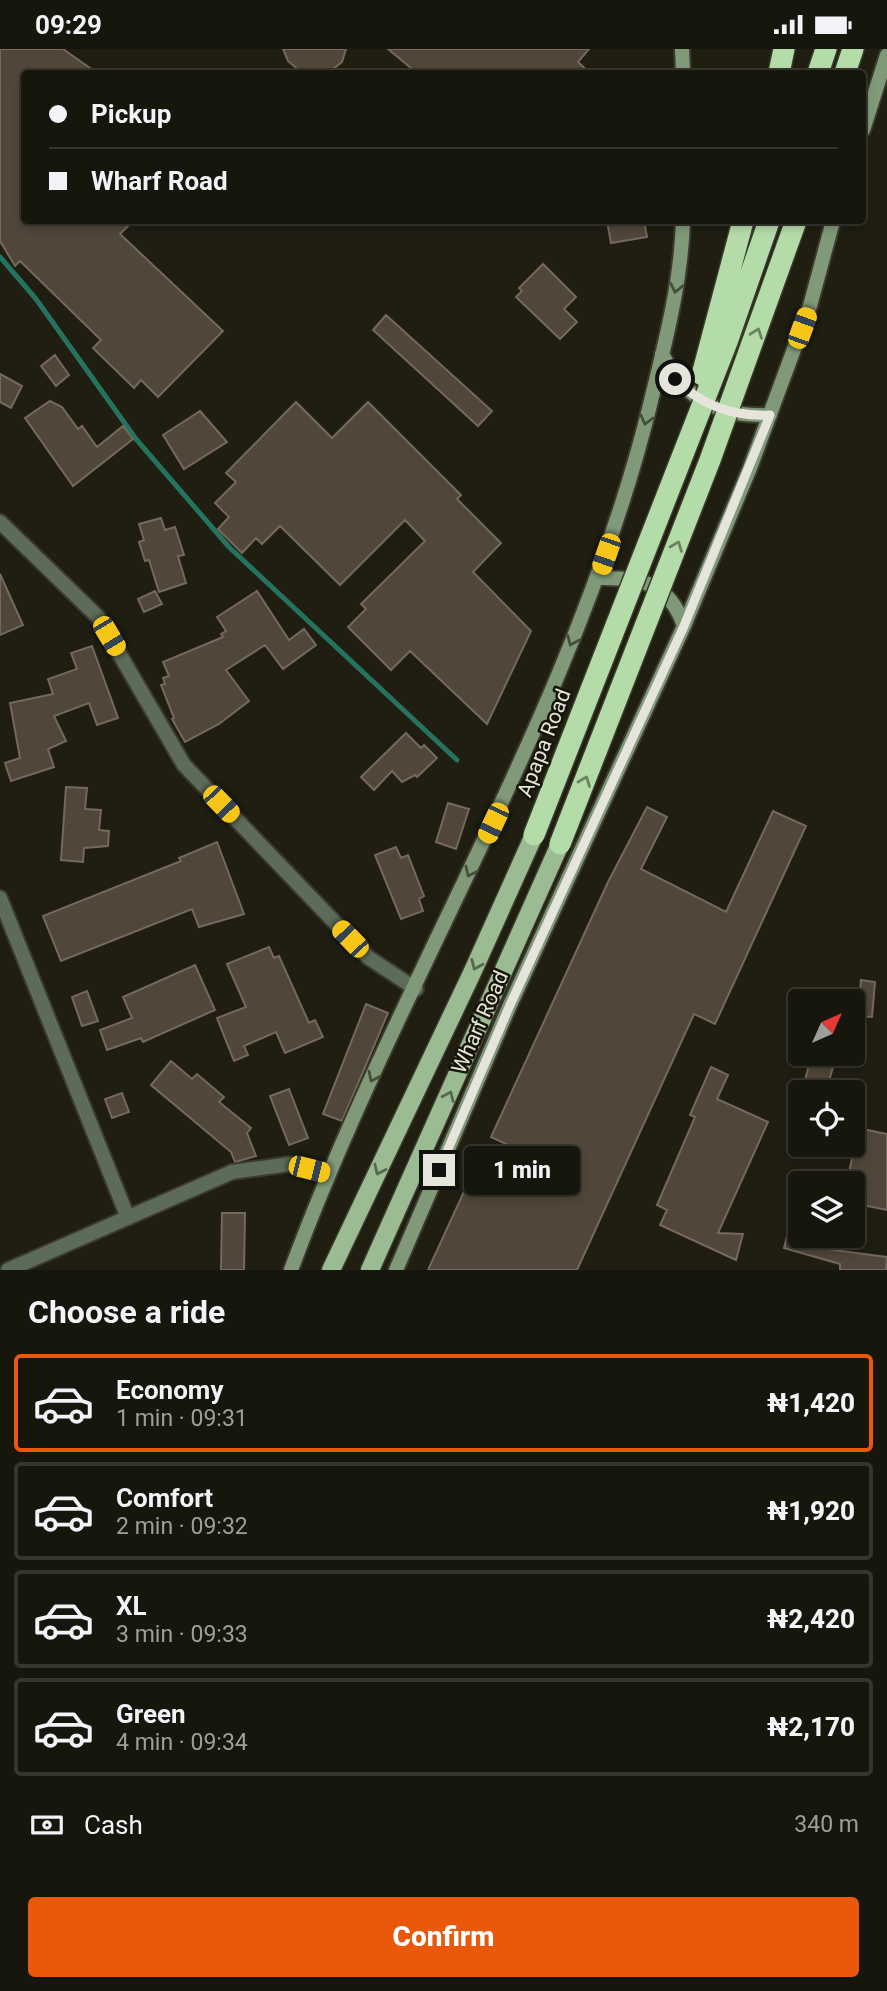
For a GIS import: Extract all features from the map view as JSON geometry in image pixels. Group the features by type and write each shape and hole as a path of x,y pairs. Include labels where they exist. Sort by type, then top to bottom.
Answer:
{"highway":[{"path":"780,70 784,49"},
{"path":"819,70 826,49"},
{"path":"846,70 853,49"},
{"path":"675,475 742,224"},
{"name":"Apapa Road","path":"534,835 727,342 768,224"},
{"path":"560,844 715,447 795,224"}],"main road":[{"name":"Apapa Road","path":"331,1270 467,986 534,835"},
{"path":"370,1270 560,844"}],"street":[{"path":"682,49 682,70"},
{"path":"866,121 887,55"},
{"path":"292,1270 327,1174 526,752 598,578 633,471 662,354 682,261 684,224"},
{"name":"Wharf Road","path":"396,1270 606,793 684,626 770,415 810,306 832,224"},
{"path":"662,354 675,379 693,397 744,416 770,415"},
{"path":"0,522 98,617 184,765 369,958 416,989"},
{"path":"598,578 624,577 649,583 668,595 678,607 684,626"},
{"path":"0,898 128,1218"},
{"path":"8,1270 232,1172 290,1164 327,1174"}],"building":[{"path":"0,49 63,49 93,70 21,70 21,224 130,224 120,234 223,331 158,397 141,380 134,388 93,348 101,340 20,261 15,266 0,241"},
{"path":"283,49 346,49 342,62 332,70 298,70 288,61"},
{"path":"388,49 589,49 578,62 587,70 413,70"},
{"path":"608,224 645,224 647,237 611,243"},
{"path":"543,264 576,297 564,309 577,322 560,339 516,297 522,291 519,288"},
{"path":"386,315 492,411 478,426 373,330"},
{"path":"55,355 69,375 56,386 41,366"},
{"path":"0,374 22,386 11,408 0,402"},
{"path":"50,401 62,407 78,429 82,426 97,447 123,426 133,439 73,486 25,418"},
{"path":"296,402 332,438 368,402 461,495 457,499 501,543 473,572 531,631 487,724 410,651 391,670 348,627 366,609 361,604 425,541 405,520 340,585 280,526 262,544 256,538 242,553 218,529 229,517 215,503 236,482 226,473"},
{"path":"200,411 227,442 184,469 163,435"},
{"path":"161,518 165,530 175,527 184,555 178,556 186,583 159,592 149,560 145,561 139,542 144,540 139,524"},
{"path":"0,574 23,625 0,635"},
{"path":"155,591 162,604 144,612 138,599"},
{"path":"257,591 289,640 304,629 316,645 283,669 265,645 226,670 249,701 219,724 185,742 172,719 174,718 161,685 165,684 163,678 169,676 163,662 223,637 221,634 226,631 217,617"},
{"path":"92,646 118,718 97,725 89,703 54,716 66,741 48,749 54,767 11,781 5,763 20,758 10,703 53,694 48,679 77,669 71,653"},
{"path":"406,733 421,748 424,745 437,758 417,777 415,775 402,782 392,771 374,790 361,777"},
{"path":"66,787 87,788 85,809 101,810 99,830 109,831 108,846 84,848 83,862 61,860"},
{"path":"448,803 469,809 456,849 436,842"},
{"path":"647,807 667,817 641,869 726,912 773,811 806,826 715,1024 694,1014 577,1270 428,1270 478,1161 534,1187 545,1162 491,1137 608,882"},
{"path":"217,842 244,914 199,927 192,909 61,961 43,916 181,861 179,858"},
{"path":"396,847 401,858 408,855 424,896 419,899 423,911 401,919 375,855"},
{"path":"269,947 274,958 279,956 309,1023 315,1020 323,1037 285,1053 276,1032 244,1046 248,1055 234,1061 217,1018 246,1007 227,964"},
{"path":"195,965 215,1010 143,1042 141,1038 107,1050 100,1030 132,1018 123,997"},
{"path":"861,980 875,982 872,1017 865,1016 865,989 860,989"},
{"path":"87,991 98,1021 82,1026 72,997"},
{"path":"366,1004 388,1013 342,1121 323,1114"},
{"path":"171,1061 192,1079 197,1074 224,1097 219,1102 251,1128 247,1133 256,1156 235,1162 231,1152 151,1085"},
{"path":"809,1066 833,1066 829,1080 805,1080"},
{"path":"711,1067 728,1075 717,1099 768,1122 718,1233 743,1234 736,1260 660,1225 667,1210 657,1205 695,1117 690,1115"},
{"path":"289,1089 308,1138 289,1145 270,1096"},
{"path":"122,1093 129,1112 112,1118 105,1099"},
{"path":"865,1129 887,1134 887,1210 865,1206 865,1171 849,1171 852,1157 865,1157"},
{"path":"222,1213 245,1213 244,1270 221,1270"},
{"path":"788,1232 788,1248 826,1248 887,1257 886,1270 840,1270 840,1264 784,1248"}],"waterway":[{"path":"0,257 36,299 136,439 229,547 457,760"}],"route":[{"path":"439,1170 510,1005 684,626 770,415 744,416 718,408 693,397 675,379"}]}
